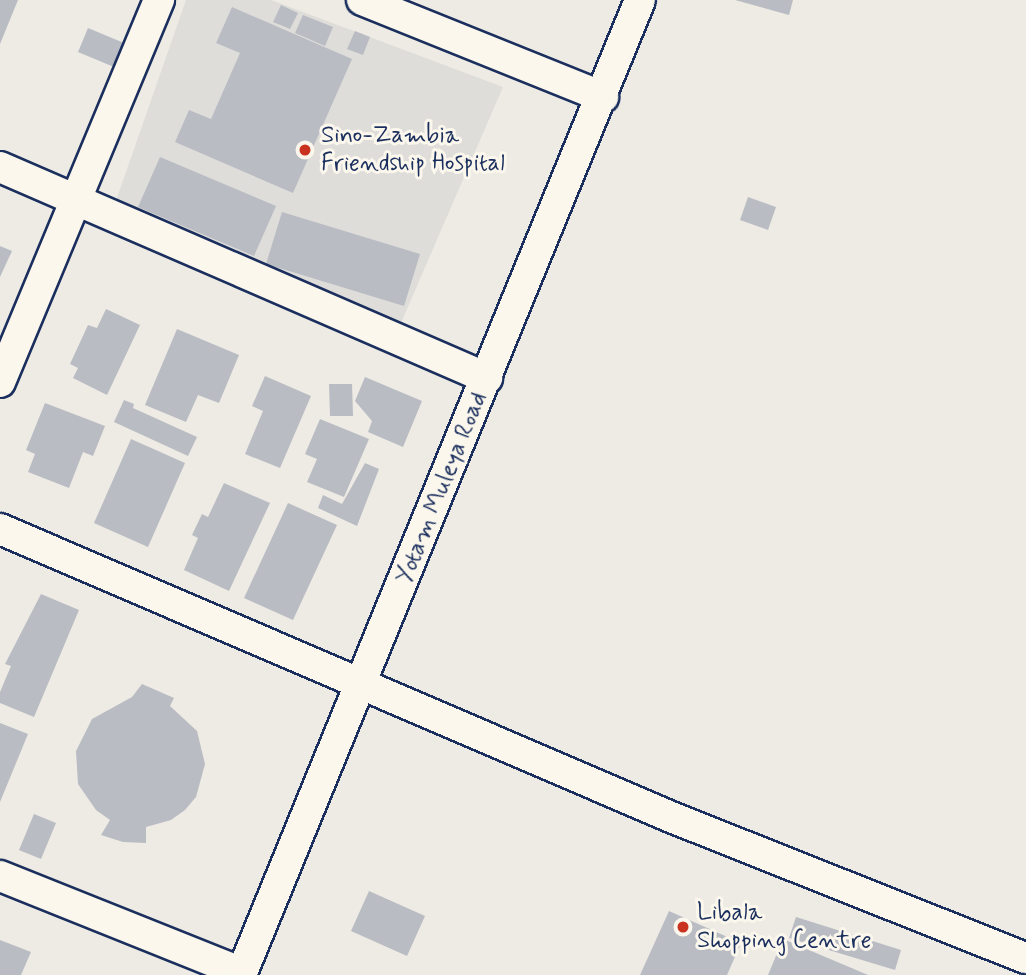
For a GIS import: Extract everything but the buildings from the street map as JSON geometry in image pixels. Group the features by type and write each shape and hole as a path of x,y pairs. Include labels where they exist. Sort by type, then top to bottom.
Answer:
{"street":[{"path":"0,382 159,0"},
{"path":"362,0 603,97"},
{"name":"Yotam Muleya Road","path":"241,974 488,378 640,0"},
{"path":"0,167 488,378"},
{"path":"0,529 671,817 1026,958"},
{"path":"0,876 241,974"}],"shaded area":[{"name":"Sino-Zambia Friendship Hospital","path":"186,0 271,0 503,87 401,323 112,212"}],"place":[{"name":"Sino-Zambia Friendship Hospital","path":"305,150"},
{"name":"Libala Shopping Centre","path":"683,927"}]}
